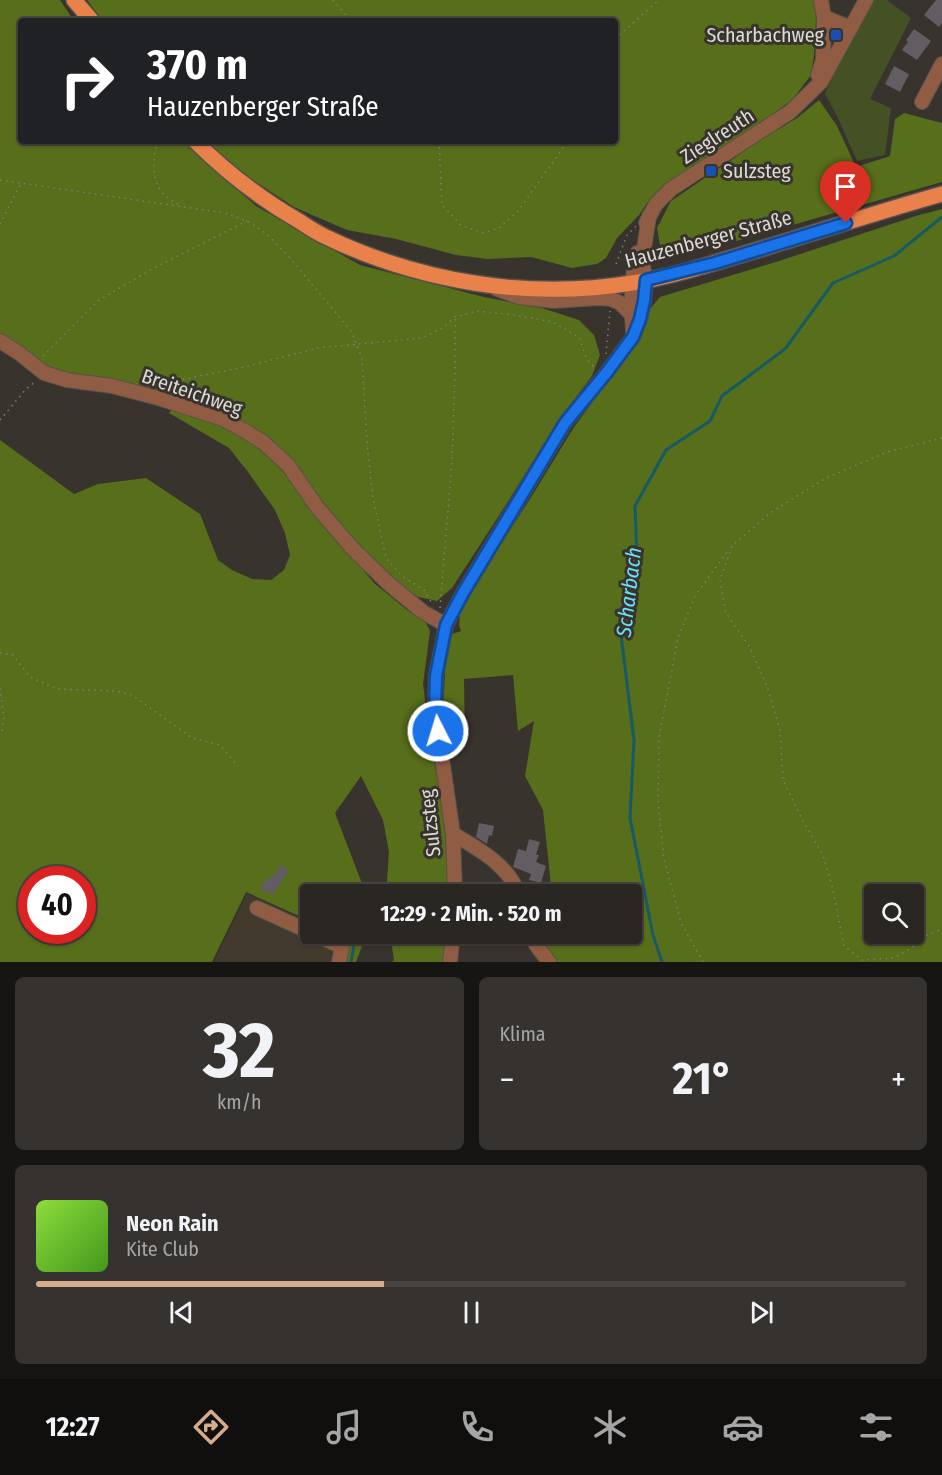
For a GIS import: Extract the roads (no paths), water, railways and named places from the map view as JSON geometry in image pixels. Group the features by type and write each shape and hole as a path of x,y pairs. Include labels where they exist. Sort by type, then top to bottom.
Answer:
{"main road":[{"path":"74,0 89,18"},
{"name":"Hauzenberger Straße","path":"198,144 254,192 324,236 385,261 414,270 489,286 541,289 588,288 639,281 715,263 942,194"}],"street":[{"name":"Zieglreuth","path":"810,93 823,60 824,17 821,0"},
{"name":"Zieglreuth","path":"639,281 649,216 656,204 671,189 790,112 810,93 821,82 866,0"},
{"path":"824,17 851,28"},
{"path":"922,102 942,64"},
{"path":"633,337 631,314 639,281"},
{"name":"Sulzsteg","path":"455,884 453,834 435,710 436,676 446,625 565,423 633,337 644,301 639,281"},
{"path":"489,286 519,297 554,301 611,299 620,303 631,314"},
{"name":"Breiteichweg","path":"0,341 39,369 67,380 112,386 158,398 222,419 247,432 264,443 288,465 317,507 353,549 389,584 423,612 446,625"},
{"path":"453,834 480,850 515,884"},
{"path":"257,908 300,928"},
{"path":"335,944 342,947 339,962"},
{"path":"450,962 452,944"},
{"path":"536,944 549,962"}],"waterway":[{"name":"Scharbach","path":"662,962 653,935 630,818 634,740 621,635 637,558 635,506 666,450 710,421 722,396 785,349 833,283 894,256 942,217"},
{"path":"351,962 354,944"}],"place":[{"name":"Scharbachweg","path":"836,35"},
{"name":"Sulzsteg","path":"711,171"}]}
